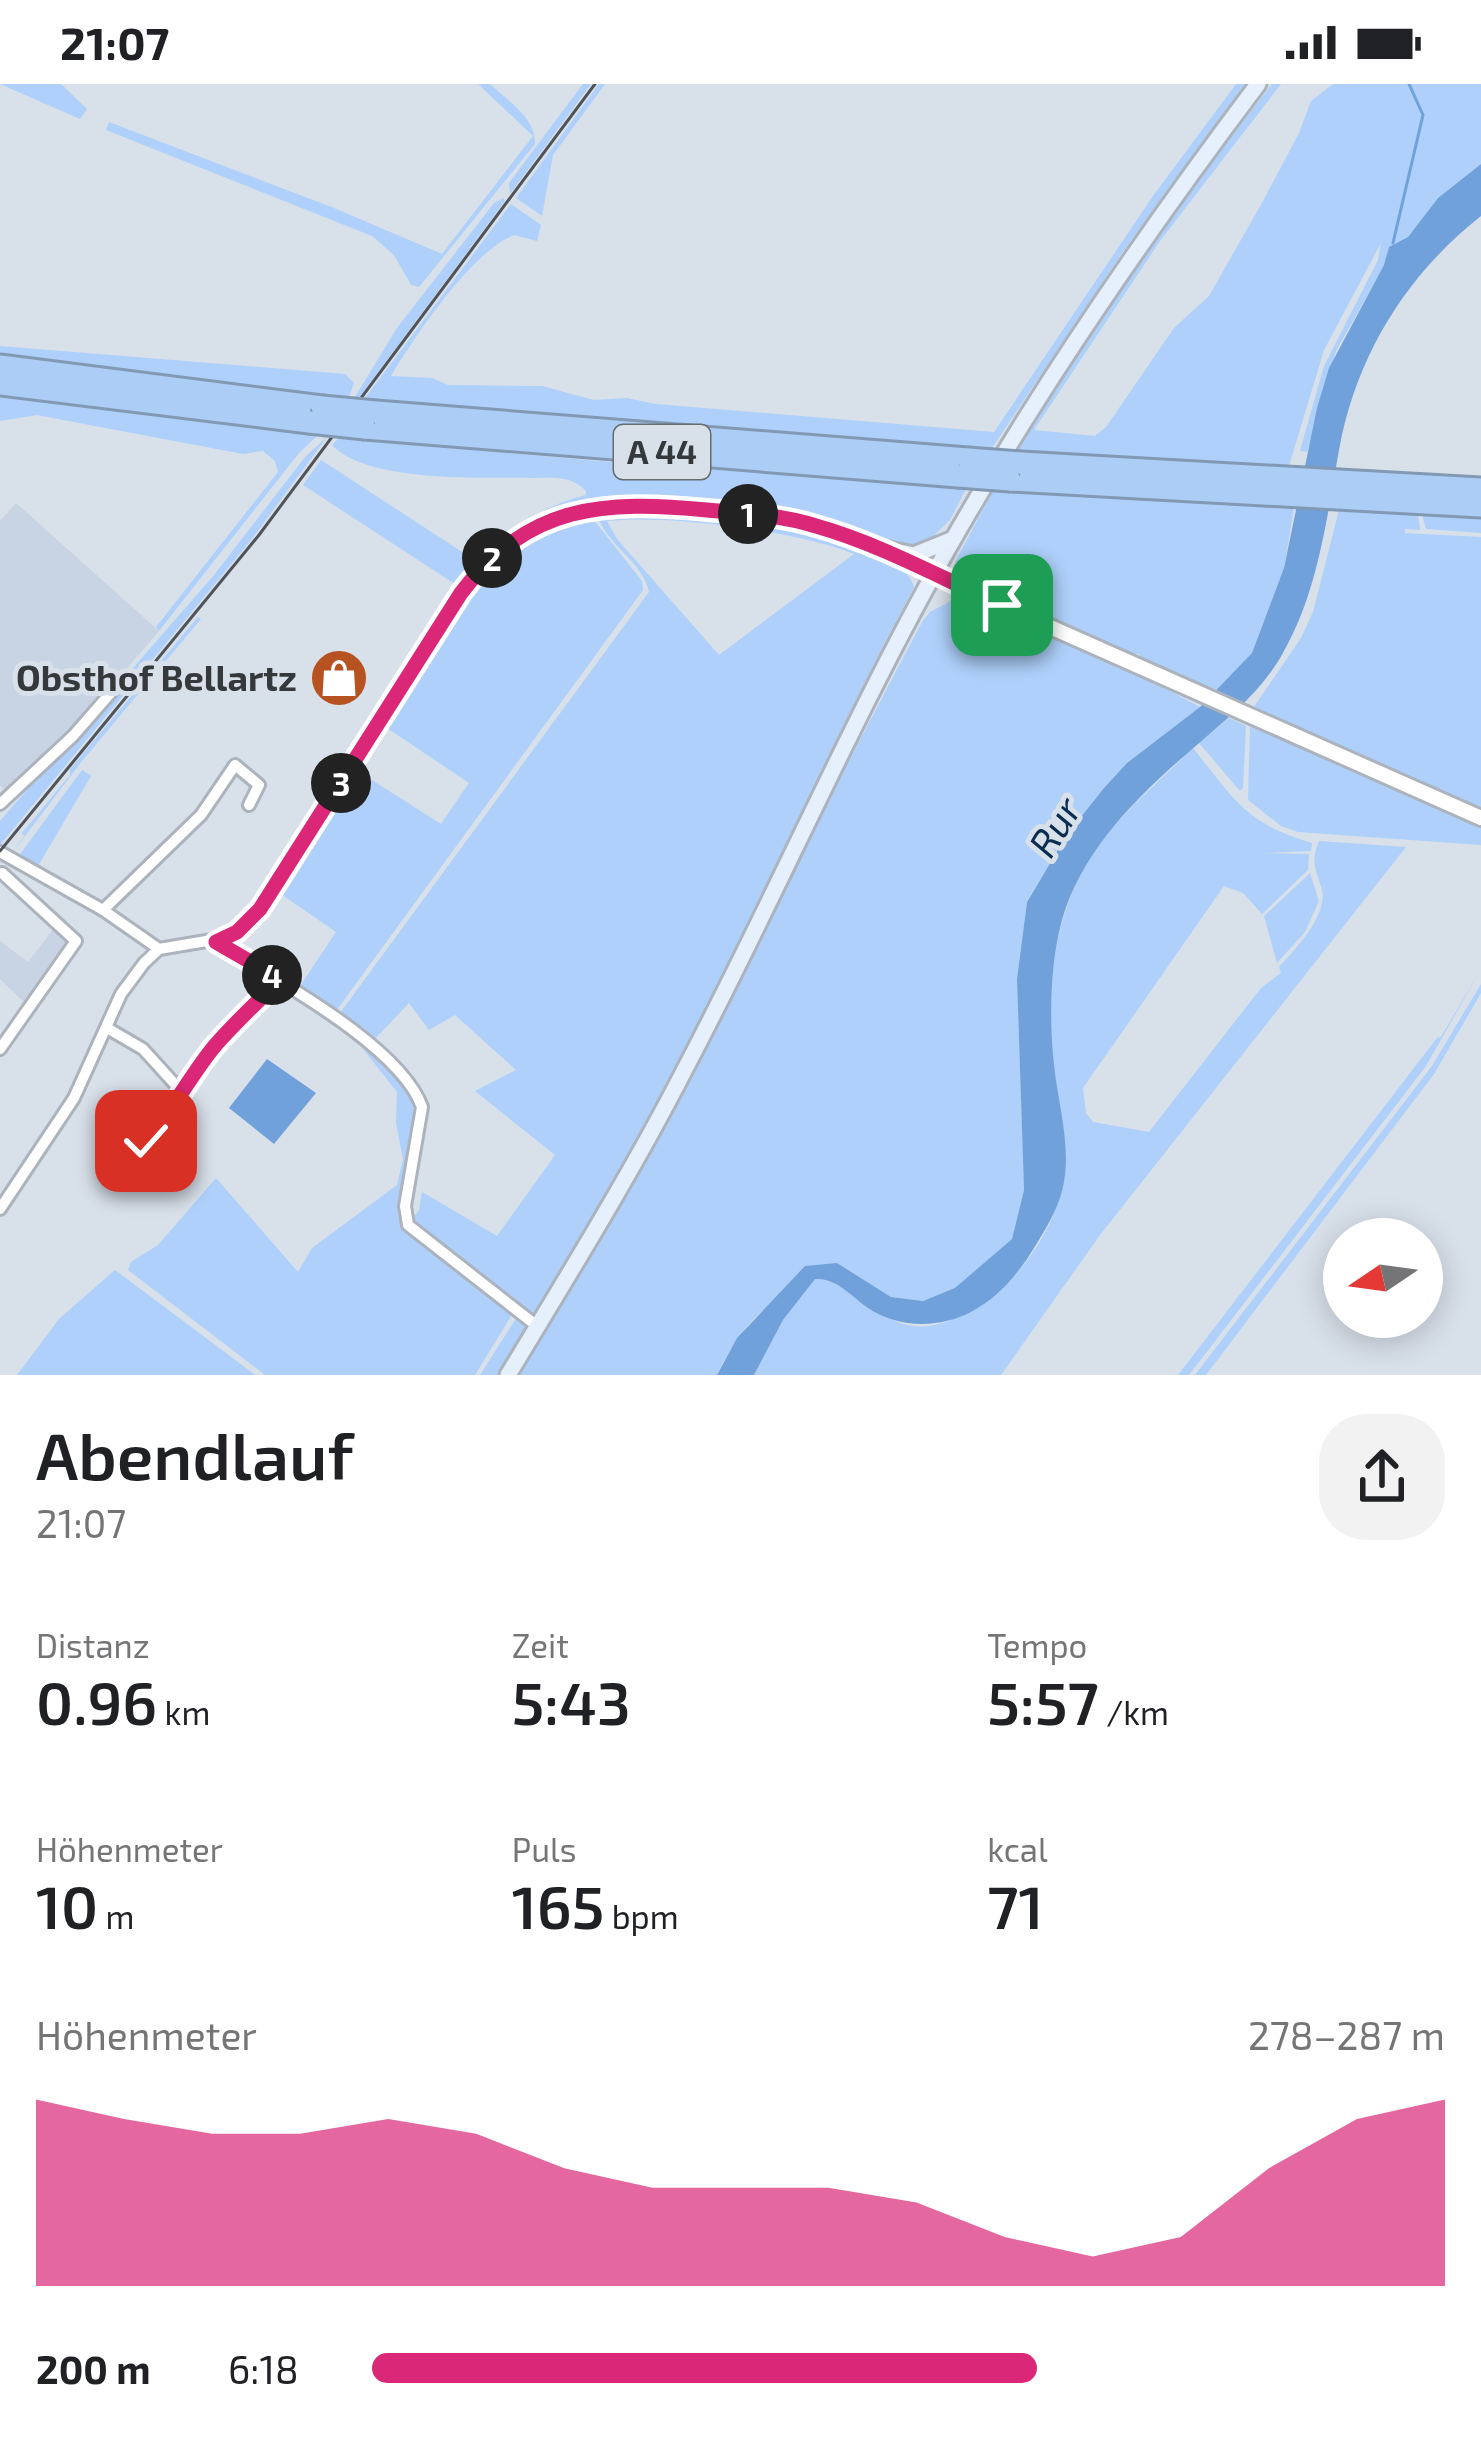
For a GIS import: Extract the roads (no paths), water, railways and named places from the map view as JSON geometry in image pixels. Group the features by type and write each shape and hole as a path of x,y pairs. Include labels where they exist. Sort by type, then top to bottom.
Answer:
{"highway":[{"name":"A 44","path":"0,366 315,414"},
{"name":"A 44","path":"0,383 370,420 963,467 1452,496 1481,506"},
{"name":"A 44","path":"1452,496 1481,489"}],"main road":[{"path":"508,1375 685,1070 953,539 1064,356 1160,214 1258,84"},
{"path":"865,545 914,555 953,539"}],"street":[{"path":"0,1209 74,1098 130,979 159,950 216,942 237,932 260,909 461,593 491,559 560,518 606,506 656,505 798,521 933,574 1481,818"},
{"path":"0,804 73,736 122,681"},
{"path":"103,910 201,815 235,765 259,785 249,805"},
{"path":"0,852 103,910 159,950"},
{"path":"0,1049 76,941 1,875 13,858"},
{"path":"216,942 334,1016 381,1055 421,1101 405,1207 408,1225 537,1326"},
{"path":"146,1141 175,1109 181,1091 215,1046 280,979"},
{"path":"106,1028 143,1049 181,1091"}],"waterway":[{"path":"1393,243 1423,115 1409,84"}],"railway":[{"path":"0,851 259,535 595,84"}],"place":[{"name":"Obsthof Bellartz","path":"339,678"}],"water label":[{"name":"Rur","path":"1055,827"}]}
